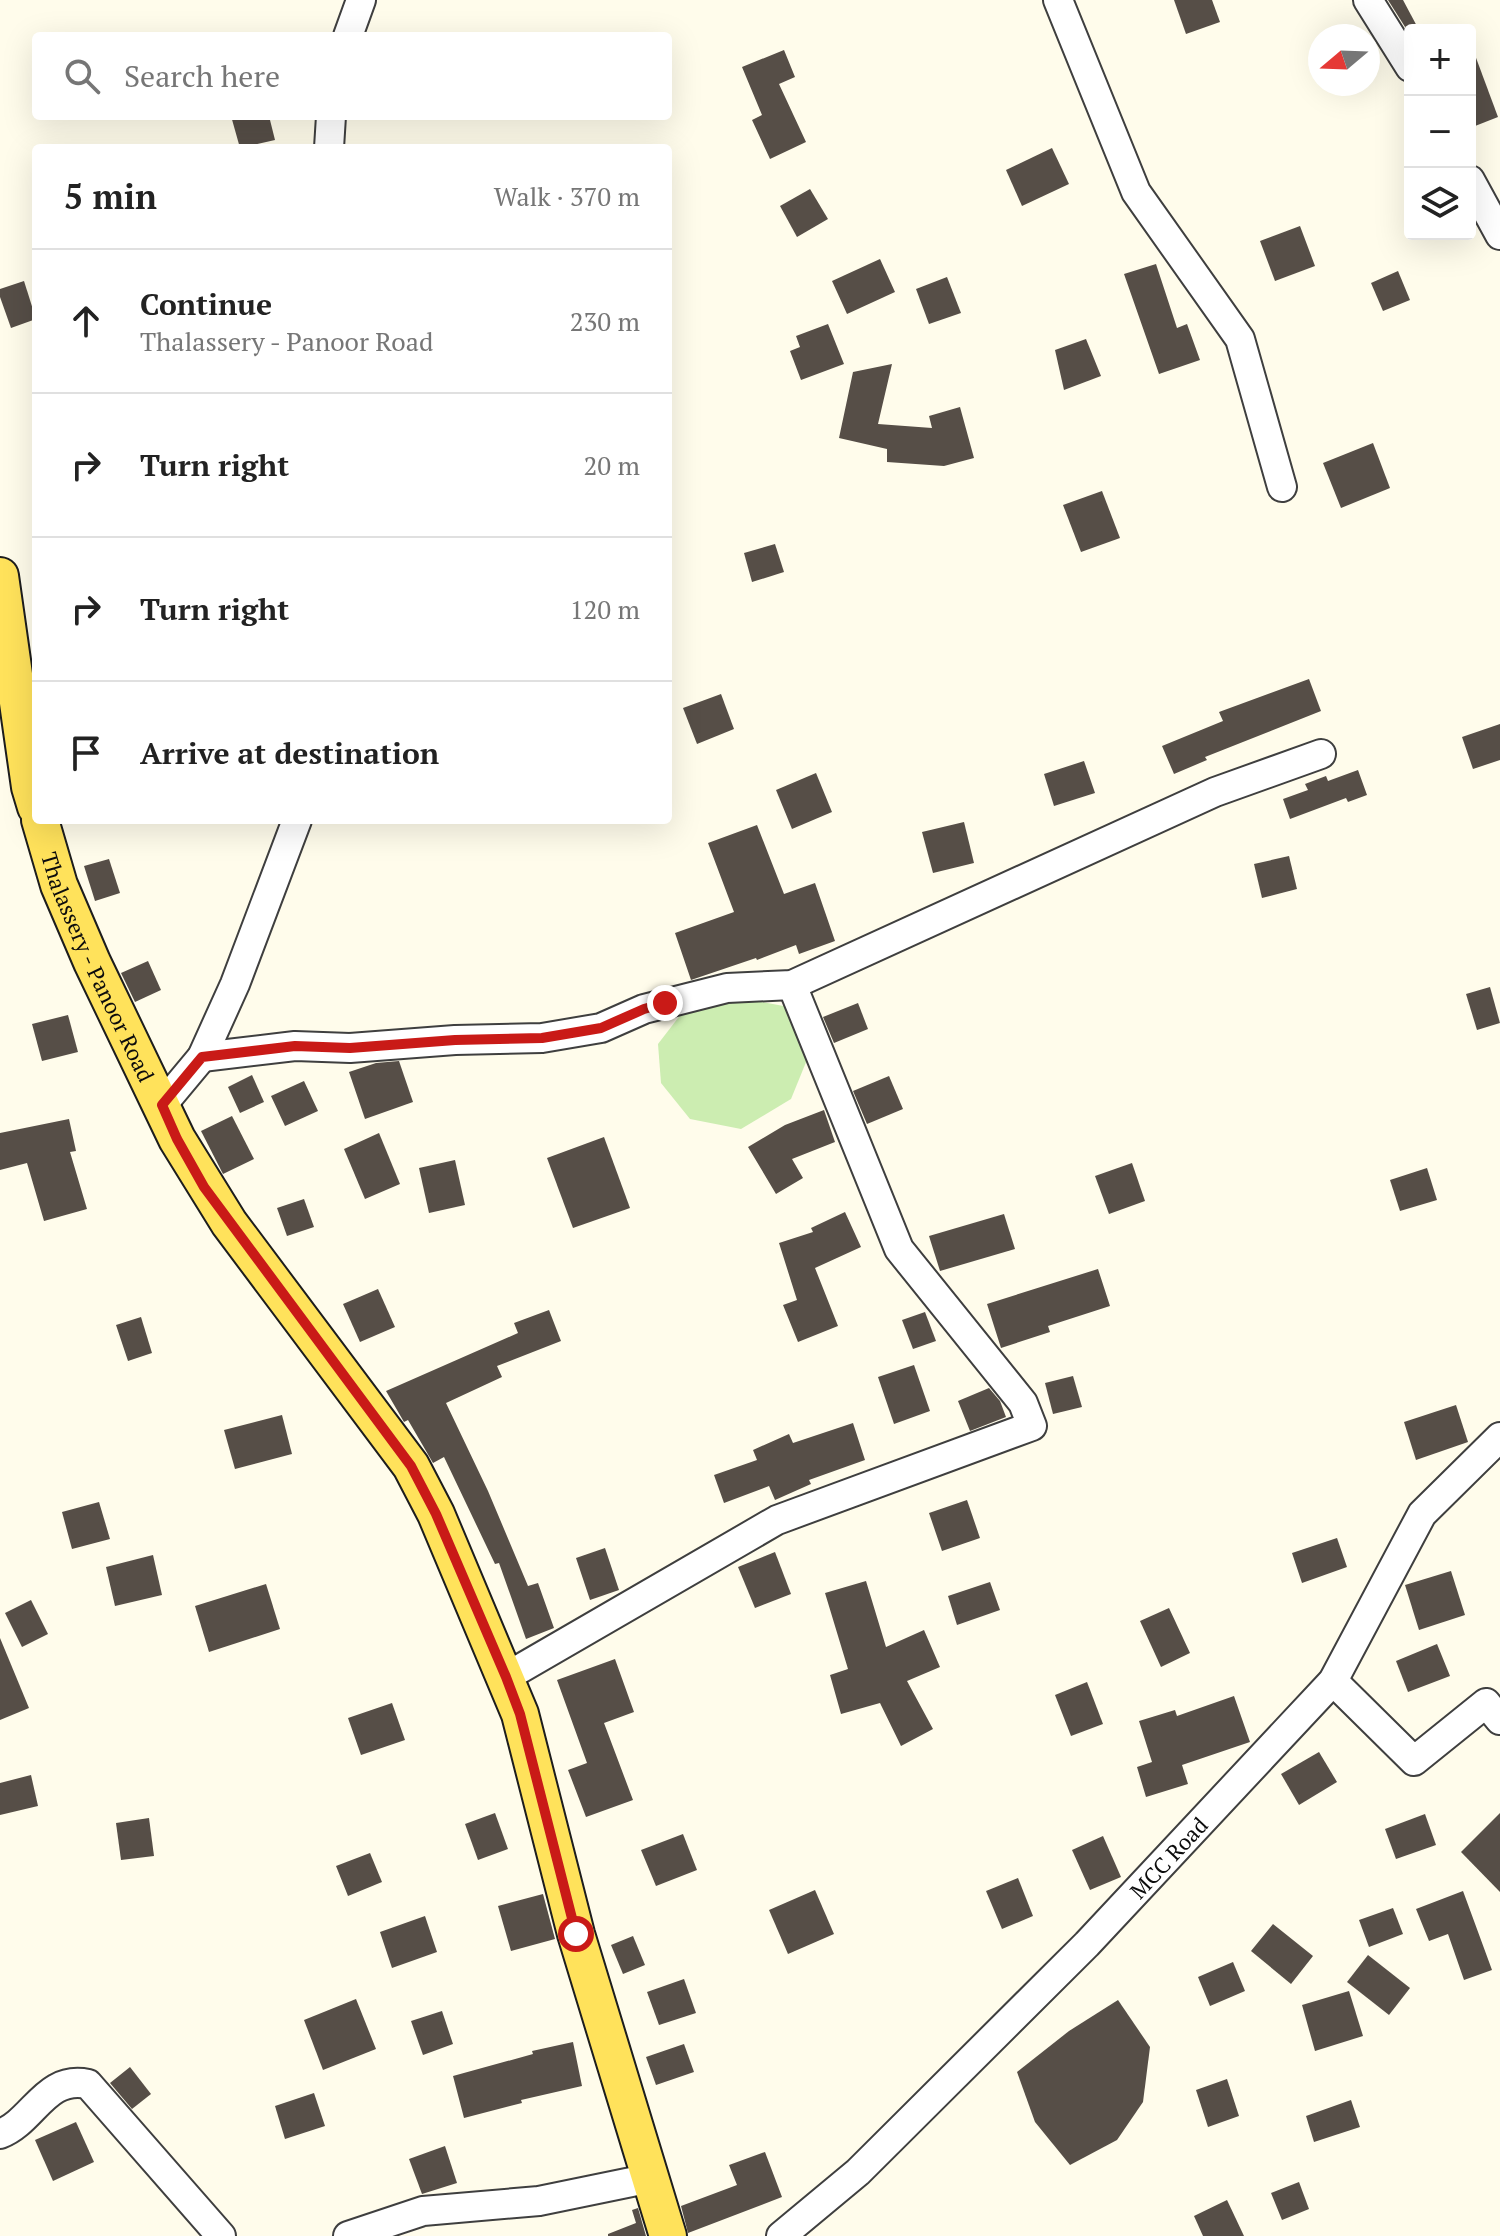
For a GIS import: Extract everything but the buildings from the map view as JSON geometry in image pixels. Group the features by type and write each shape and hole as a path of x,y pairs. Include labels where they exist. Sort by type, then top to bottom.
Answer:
{"main road":[{"path":"0,576 32,794"},
{"name":"Thalassery - Panoor Road","path":"41,824 59,885 81,936 183,1151 229,1223 411,1466 436,1514 520,1714 576,1934 668,2236"}],"street":[{"path":"349,32 361,0"},
{"path":"1058,0 1136,192 1240,339 1282,487"},
{"path":"1368,0 1404,57"},
{"path":"329,144 331,120"},
{"path":"1476,191 1500,235"},
{"path":"202,1057 295,1046 350,1048 455,1040 542,1038 601,1028 644,1009 727,988 792,985 1215,792 1321,754"},
{"path":"162,1105 202,1057 235,984 295,824"},
{"path":"506,1677 777,1520 1032,1426 1023,1403 899,1249 836,1100 792,985"},
{"name":"MCC Road","path":"781,2236 858,2172 1087,1944 1333,1681 1422,1514 1500,1437"},
{"path":"1333,1681 1414,1761 1486,1703 1500,1720"},
{"path":"0,2134 15,2128 45,2095 73,2081 88,2084 221,2236"},
{"path":"348,2236 423,2211 539,2201 651,2178"}],"green space":[{"path":"740,998 789,1007 811,1050 791,1099 741,1129 690,1119 661,1083 658,1044 688,1005"}],"route":[{"path":"576,1934 520,1714 436,1514 411,1466 204,1187 162,1105 202,1057 295,1046 350,1048 455,1040 542,1038 601,1028 665,1003"}]}
